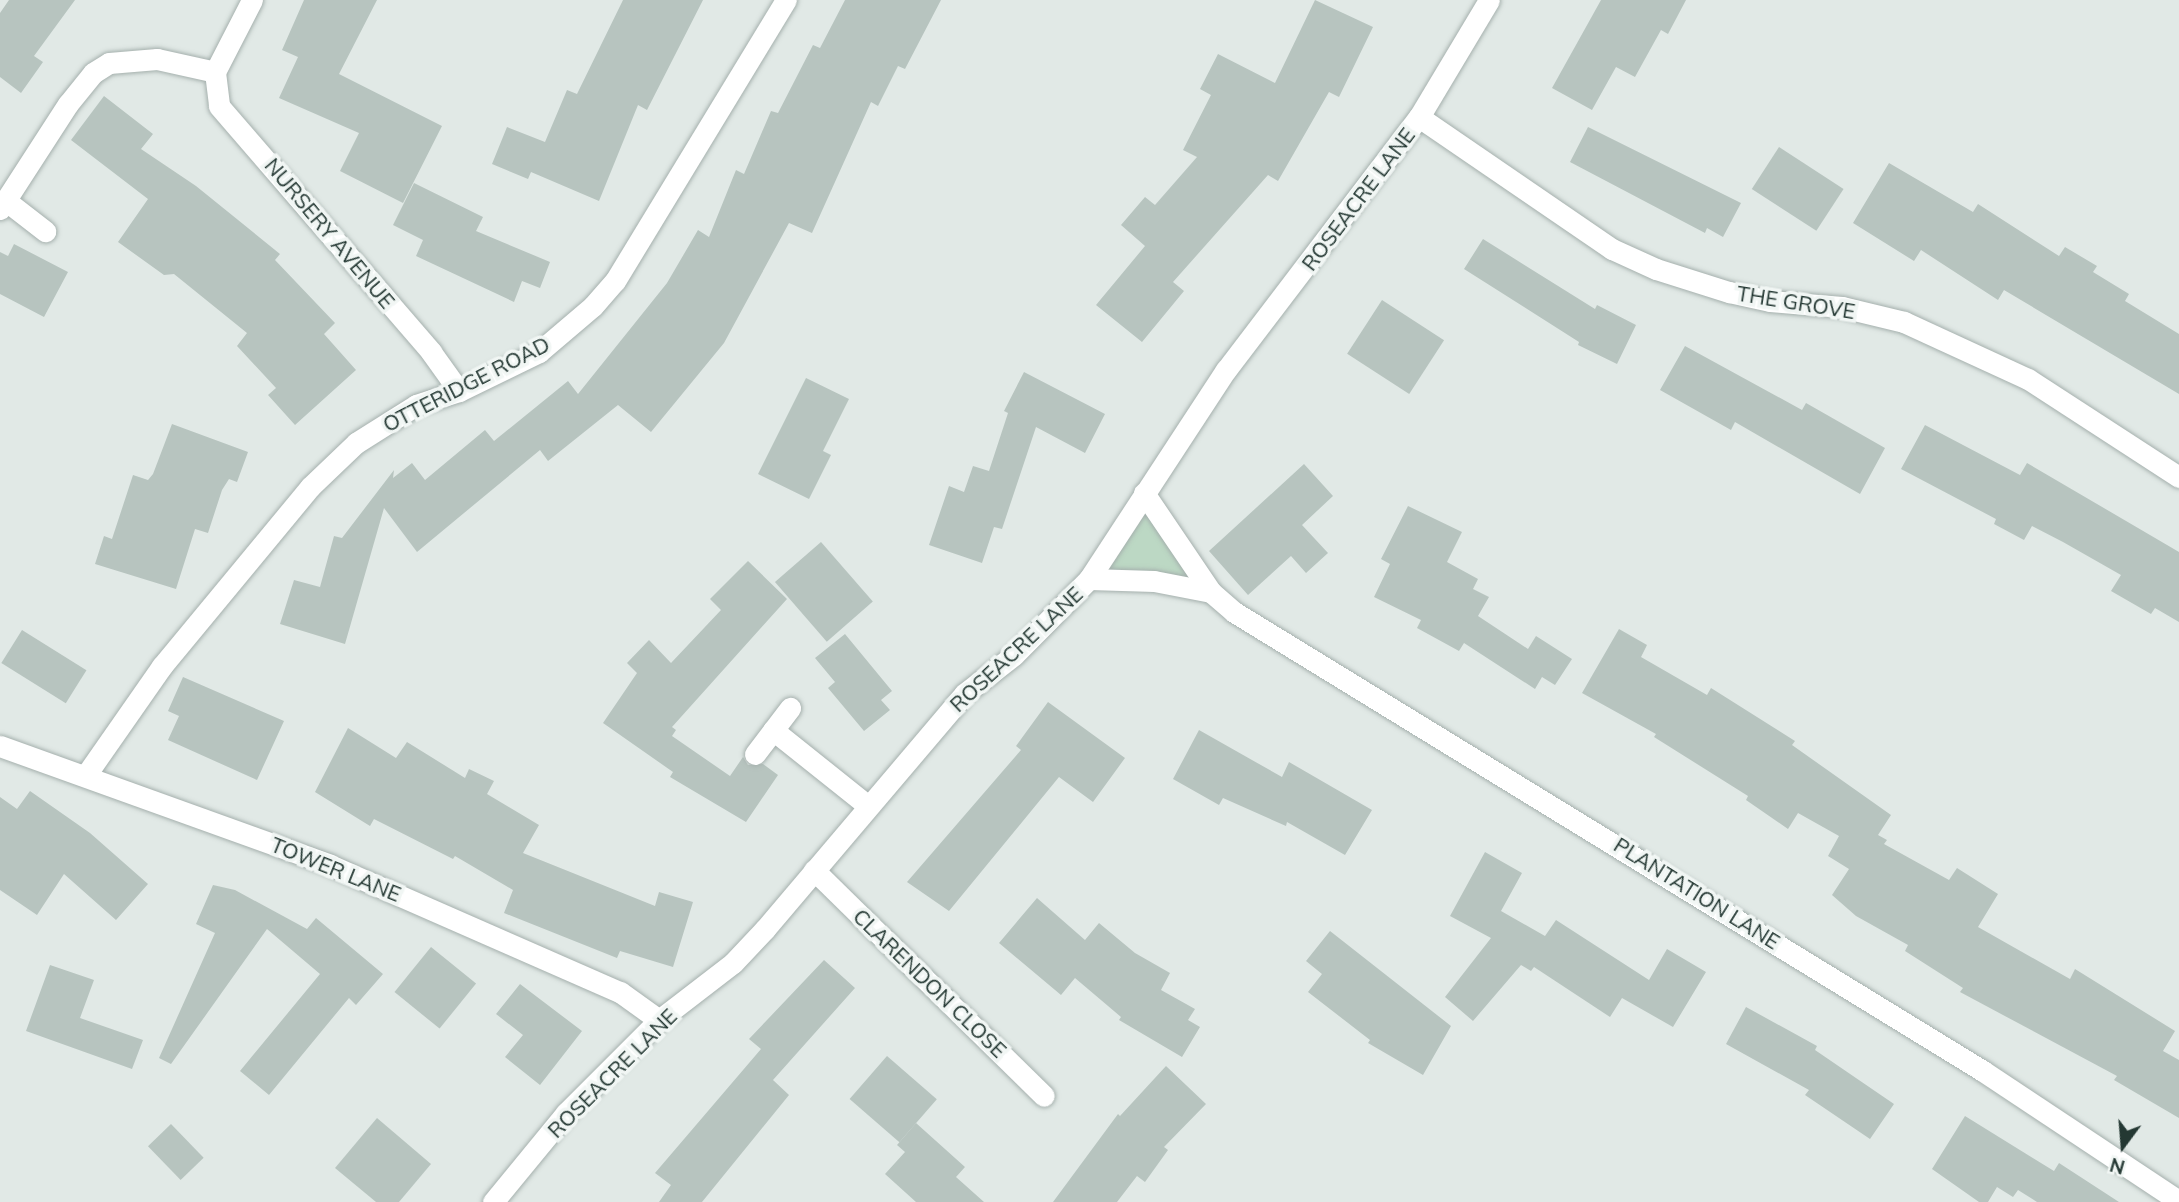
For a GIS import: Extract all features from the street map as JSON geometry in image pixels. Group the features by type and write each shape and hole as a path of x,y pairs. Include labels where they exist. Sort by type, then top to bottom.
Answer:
{"street":[{"path":"45,231 3,205 68,104 93,73 109,63 156,59 215,72 252,0"},
{"name":"OTTERIDGE ROAD","path":"86,775 162,666 310,488 356,443 391,419 459,391 539,352 593,306 615,281 786,0"},
{"name":"ROSEACRE LANE","path":"493,1202 566,1113 659,1020 733,963 964,694 1014,655 1090,579 1226,370 1419,117 1489,0"},
{"name":"NURSERY AVENUE","path":"215,72 219,106 431,352 459,391"},
{"name":"THE GROVE","path":"1419,117 1612,249 1656,269 1729,292 1770,301 1842,307 1916,327 2028,379 2179,477"},
{"name":"PLANTATION LANE","path":"1144,493 1211,592 1234,612 1995,1078 2179,1200"},
{"name":"PLANTATION LANE","path":"1090,579 1154,581 1211,592"},
{"path":"755,754 790,708"},
{"path":"773,730 867,805"},
{"name":"TOWER LANE","path":"0,746 86,775 374,884 620,992 659,1020"},
{"name":"CLARENDON CLOSE","path":"814,870 1044,1096"}],"green space":[{"path":"1144,493 1211,592 1089,579"}],"building":[{"path":"9,0 75,0 34,56 43,62 21,93 0,77 0,13"},
{"path":"304,0 377,0 339,74 442,126 403,203 340,171 359,133 279,98 298,57 282,50"},
{"path":"623,0 703,0 647,110 638,105 599,201 531,172 528,179 492,164 507,127 545,142 567,90 577,94"},
{"path":"845,0 941,0 905,69 898,66 878,106 871,102 812,233 789,223 724,343 651,432 618,405 548,461 540,450 417,552 384,508 345,644 280,624 294,580 320,587 334,536 342,538 394,470 393,478 412,463 425,480 485,430 494,441 568,381 578,394 667,283 698,230 709,237 736,170 744,174 771,111 778,113 813,45 820,48"},
{"path":"1315,0 1373,27 1339,97 1329,92 1278,181 1268,175 1173,282 1184,291 1142,342 1096,305 1145,246 1121,225 1145,197 1155,205 1197,157 1183,150 1211,95 1200,89 1218,54 1275,83"},
{"path":"1601,0 1686,0 1668,34 1661,30 1635,77 1616,67 1592,110 1552,88"},
{"path":"104,96 153,134 141,149 196,186 280,254 275,260 335,323 324,334 356,370 295,425 268,395 276,388 237,346 247,333 174,274 164,275 118,242 148,199 71,140"},
{"path":"1588,127 1741,203 1723,237 1707,228 1705,233 1570,162"},
{"path":"1779,147 1844,189 1816,231 1752,189"},
{"path":"1889,163 1973,212 1978,204 2059,256 2065,247 2097,266 2093,272 2129,294 2125,301 2179,334 2179,394 2004,290 1998,300 1921,250 1914,261 1853,223"},
{"path":"414,183 483,217 476,231 550,262 540,288 522,281 514,302 416,256 423,240 393,225"},
{"path":"1483,239 1595,309 1597,305 1636,325 1617,364 1578,345 1579,342 1464,269"},
{"path":"14,244 68,272 44,317 0,294 0,252 8,256"},
{"path":"1382,300 1444,340 1409,394 1347,354"},
{"path":"1685,346 1802,410 1806,403 1885,448 1860,494 1735,422 1731,430 1660,390"},
{"path":"1024,372 1105,414 1085,453 1036,427 1002,529 994,527 982,563 929,545 949,486 964,492 973,466 989,471 1008,413 1004,411"},
{"path":"806,378 849,399 823,451 831,455 809,499 758,474"},
{"path":"172,424 248,452 237,482 229,479 222,490 208,533 195,529 176,589 95,564 104,536 112,539 133,475 148,480 153,474"},
{"path":"1925,425 2020,475 2027,463 2179,552 2179,622 2155,608 2151,614 2111,591 2121,575 2063,542 2032,526 2024,540 1994,524 1996,519 1901,469"},
{"path":"1304,464 1333,496 1302,525 1328,553 1306,573 1291,556 1248,595 1209,551"},
{"path":"1408,506 1462,532 1447,562 1478,579 1473,589 1489,597 1478,616 1528,649 1536,636 1572,659 1555,685 1542,677 1535,689 1464,643 1459,651 1417,628 1421,620 1374,597 1390,564 1381,559"},
{"path":"821,542 873,602 827,642 775,582"},
{"path":"748,561 787,599 672,727 676,730 672,736 730,776 743,757 748,765 763,764 778,775 746,822 670,777 673,772 603,723 637,673 627,663 649,640 671,663 721,610 710,599"},
{"path":"1619,629 1647,645 1641,657 1707,695 1711,688 1795,741 1792,745 1891,815 1878,835 1887,840 1884,844 1949,880 1957,868 1998,894 1978,927 2070,979 2075,969 2175,1031 2163,1051 2179,1060 2179,1118 2114,1080 2117,1076 1960,992 1963,988 1905,951 1908,945 1856,916 1832,895 1849,869 1828,856 1839,836 1798,813 1788,829 1746,800 1748,796 1654,737 1656,734 1582,693"},
{"path":"22,630 86,670 66,703 1,663"},
{"path":"845,634 892,691 881,700 890,710 864,731 828,688 835,682 815,658"},
{"path":"183,677 284,721 257,780 168,740 179,716 168,711"},
{"path":"1048,702 1125,758 1093,802 1059,777 949,911 907,882 1021,750 1016,746"},
{"path":"348,728 396,758 407,742 465,778 469,769 494,781 487,794 539,825 523,853 655,906 659,892 693,902 673,967 620,951 617,958 504,913 513,890 455,856 453,859 374,819 370,826 315,792"},
{"path":"1199,730 1282,777 1289,762 1372,810 1345,855 1287,822 1286,826 1223,798 1219,805 1173,779"},
{"path":"30,791 90,833 148,884 116,920 64,874 37,915 0,890 0,797 17,809"},
{"path":"1485,852 1522,873 1501,911 1545,936 1556,920 1649,980 1667,949 1706,972 1673,1027 1622,998 1610,1017 1534,967 1531,971 1521,965 1473,1021 1445,997 1491,938 1450,916"},
{"path":"213,885 235,890 307,929 316,918 383,974 356,1005 349,998 269,1095 240,1071 320,974 267,929 171,1064 159,1058 215,933 196,924"},
{"path":"1037,898 1085,940 1099,923 1135,953 1170,973 1161,990 1195,1009 1188,1020 1200,1027 1182,1057 1119,1020 1121,1017 1075,978 1061,995 999,943"},
{"path":"1330,931 1451,1026 1423,1075 1368,1043 1370,1040 1308,992 1322,974 1306,961"},
{"path":"431,947 476,984 440,1029 394,992"},
{"path":"824,960 855,988 773,1080 789,1095 702,1202 659,1202 671,1185 655,1173 761,1049 749,1039"},
{"path":"50,965 94,980 80,1018 143,1040 132,1069 26,1031"},
{"path":"520,984 582,1031 540,1085 505,1057 523,1035 496,1014"},
{"path":"1746,1007 1817,1046 1815,1050 1894,1104 1870,1139 1805,1095 1809,1090 1726,1044"},
{"path":"887,1056 937,1099 899,1142 850,1099"},
{"path":"1166,1066 1206,1104 1164,1147 1168,1150 1145,1182 1137,1176 1117,1202 1053,1202 1118,1114 1120,1116"},
{"path":"1965,1116 2054,1171 2059,1163 2119,1202 2037,1202 2018,1190 2013,1197 1997,1187 1988,1202 1979,1202 1932,1169"},
{"path":"377,1118 431,1164 399,1202 376,1202 335,1168"},
{"path":"916,1123 965,1167 956,1177 984,1202 916,1202 885,1174 905,1152 897,1145"},
{"path":"171,1124 204,1158 181,1180 148,1146"}]}
